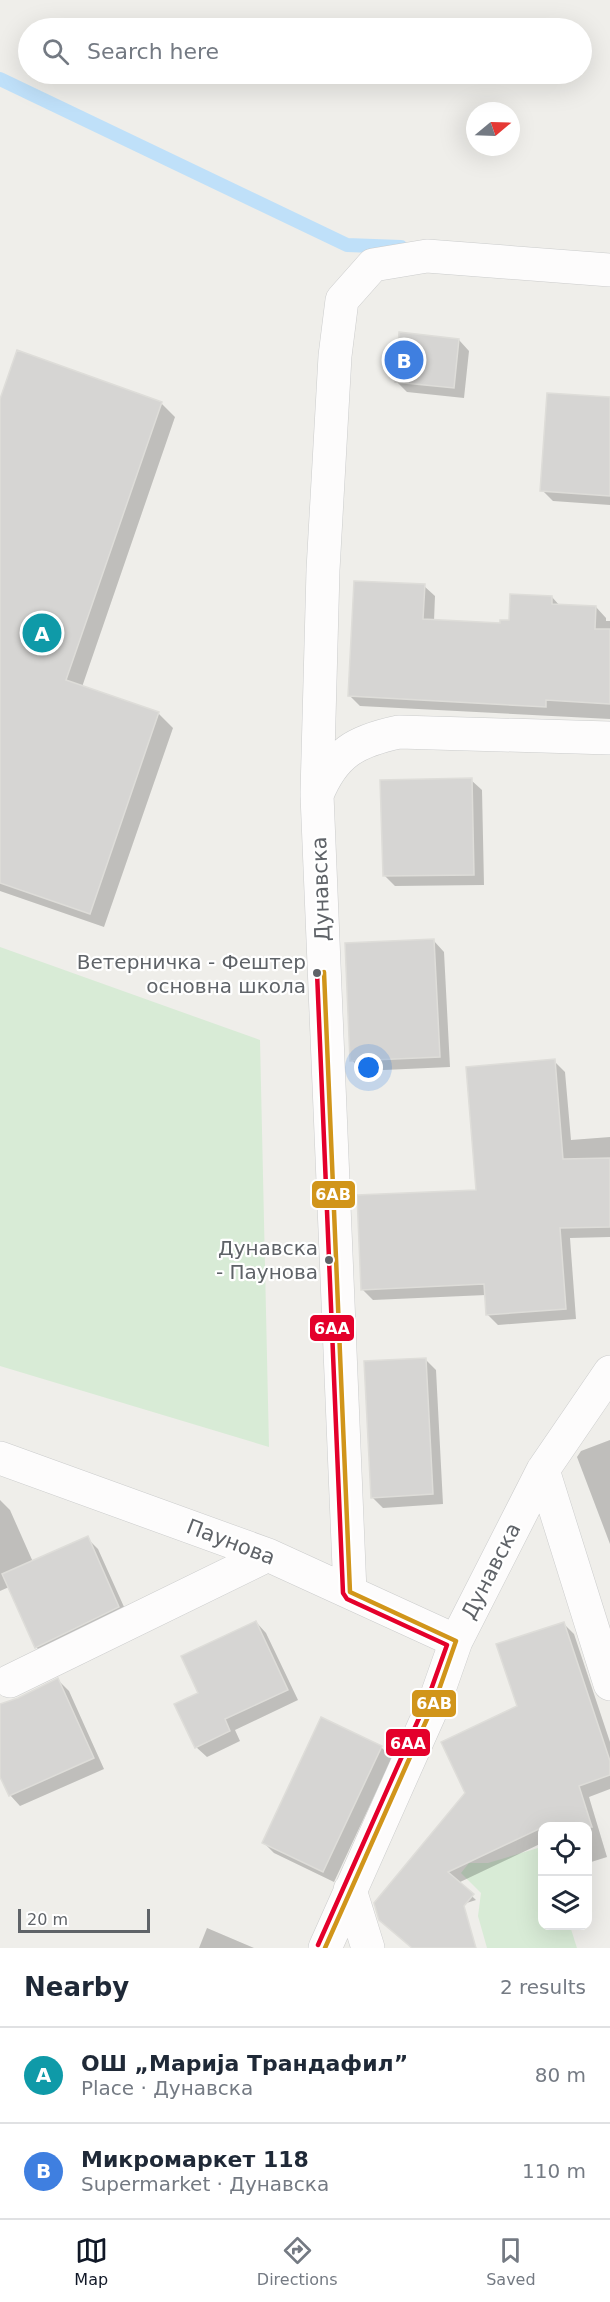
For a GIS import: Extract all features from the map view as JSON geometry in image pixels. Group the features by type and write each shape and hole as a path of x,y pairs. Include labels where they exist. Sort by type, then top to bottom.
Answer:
{"street":[{"name":"Дунавска","path":"350,1592 317,795 323,570 335,356 342,300 372,265 427,256 610,270"},
{"path":"317,795 324,777 342,755 368,738 399,732 610,738"},
{"name":"Дунавска","path":"325,1948 435,1701 456,1641 543,1470 610,1372"},
{"name":"Паунова","path":"0,1458 268,1555 456,1641"},
{"path":"543,1470 610,1684"},
{"path":"10,1681 268,1555"},
{"path":"350,1890 368,1948"}],"green space":[{"path":"0,947 260,1040 269,1447 0,1366"},
{"path":"538,1848 538,1930 571,1930 577,1948 487,1948 478,1916 481,1893 461,1873 469,1863 488,1863"}],"building":[{"path":"399,332 459,339 454,388 395,382"},
{"path":"17,350 162,402 66,680 159,712 90,914 0,883 0,399"},
{"path":"547,393 610,397 610,496 540,491"},
{"path":"354,581 425,584 423,619 500,623 500,620 509,620 510,594 552,596 552,604 596,606 595,629 610,629 610,704 546,700 546,707 348,696"},
{"path":"472,778 474,875 383,876 380,780"},
{"path":"434,939 440,1057 350,1061 345,943"},
{"path":"555,1059 563,1159 610,1158 610,1227 560,1228 566,1309 486,1315 484,1284 361,1290 357,1195 476,1190 466,1067"},
{"path":"426,1358 433,1494 371,1498 364,1361"},
{"path":"88,1536 119,1607 35,1648 2,1574"},
{"path":"256,1621 288,1690 225,1719 230,1731 195,1748 174,1704 198,1693 181,1656"},
{"path":"564,1622 610,1761 610,1775 579,1786 590,1822 538,1822 538,1829 448,1872 474,1894 464,1906 476,1948 412,1948 379,1920 374,1903 465,1793 441,1742 517,1706 496,1644"},
{"path":"58,1678 94,1758 9,1796 0,1777 0,1704 18,1698"},
{"path":"321,1717 382,1746 323,1872 262,1843"}],"waterway":[{"path":"0,79 347,245 401,247"}],"transit line":[{"name":"6AA","path":"317,972 343,1593 347,1599 447,1645 428,1698 318,1945"},
{"name":"6AB","path":"324,972 350,1592 456,1641 435,1701 325,1948"}],"place":[{"name":"Микромаркет 118","path":"404,360"},
{"name":"ОШ „Марија Трандафил”","path":"42,633"},
{"name":"Ветерничка - Фештер основна школа","path":"317,973"},
{"name":"Дунавска - Паунова","path":"329,1260"}]}
